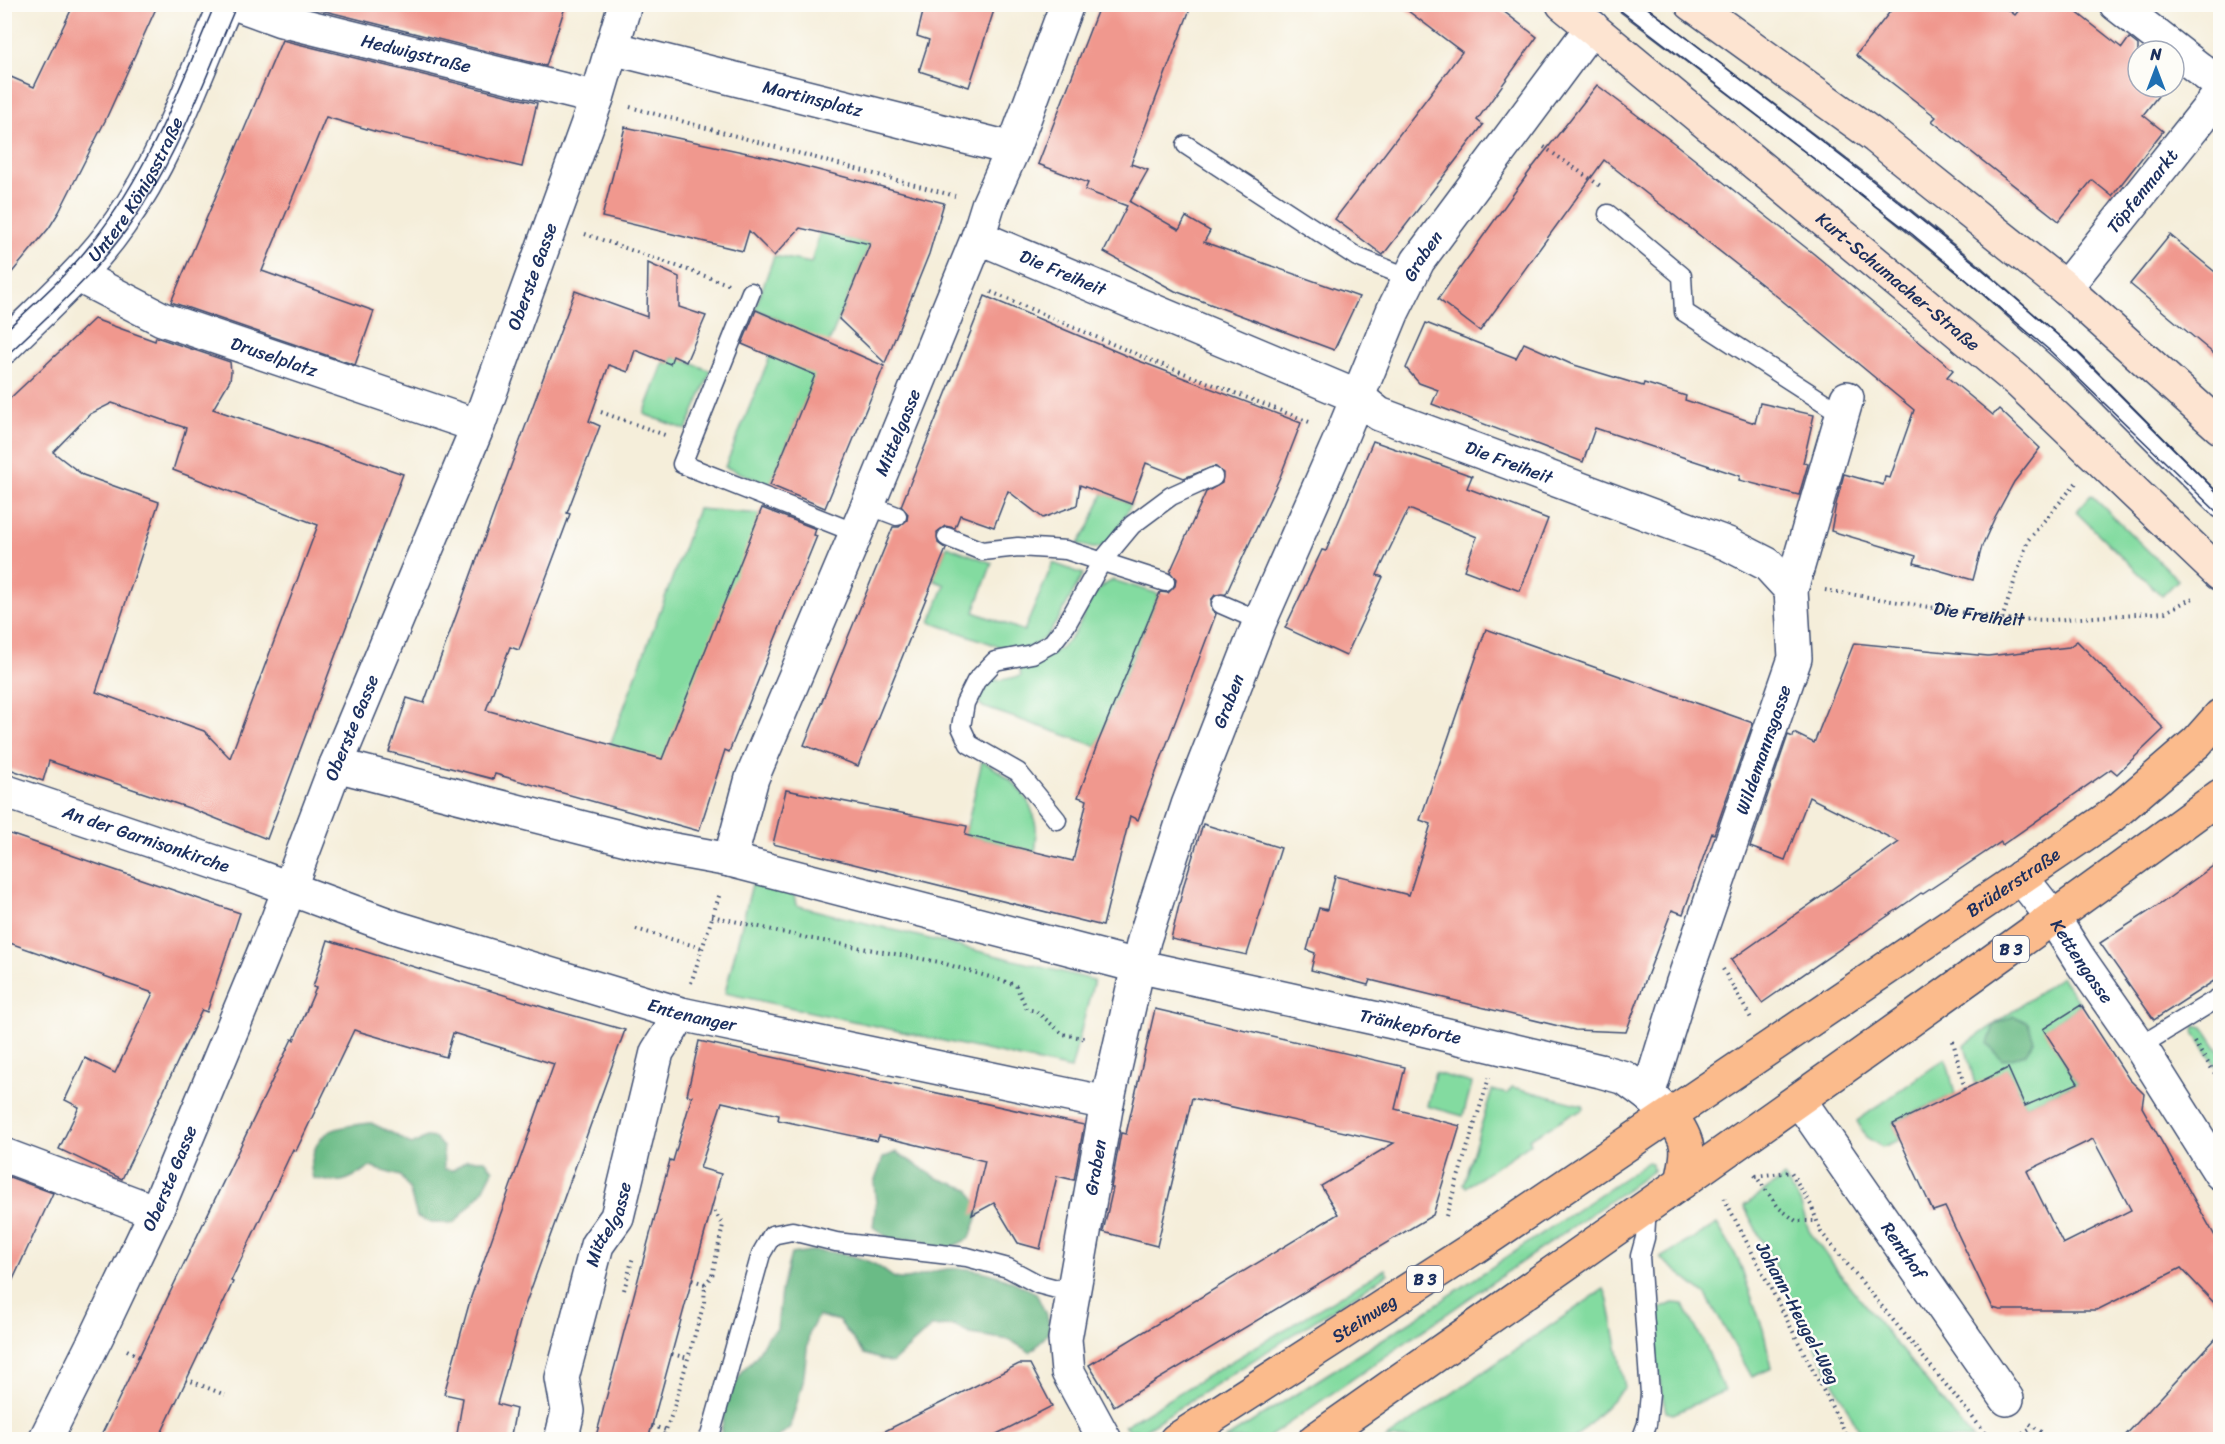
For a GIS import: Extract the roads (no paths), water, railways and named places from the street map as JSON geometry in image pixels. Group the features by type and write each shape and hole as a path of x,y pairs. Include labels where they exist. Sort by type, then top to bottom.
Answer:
{"main road":[{"name":"Kurt-Schumacher-Straße","path":"1563,4 2019,382 2210,584"},
{"path":"1692,4 1876,137 2065,288 2220,427"},
{"name":"Brüderstraße","path":"1792,1030 2110,817 2197,742 2220,716"},
{"name":"B 3","path":"1315,1440 1800,1101 2054,919 2220,796"},
{"name":"Steinweg","path":"1176,1440 1472,1249 1659,1105 1792,1030"},
{"path":"1659,1105 1682,1131 1687,1143 1682,1182"}],"street":[{"name":"Untere Königsstraße","path":"4,347 77,275 120,224 153,171 226,4"},
{"name":"Hedwigstraße","path":"237,4 280,20 597,98"},
{"name":"Oberste Gasse","path":"45,1440 156,1212 277,921 336,765 478,426 597,98 625,4"},
{"name":"Mittelgasse","path":"730,860 753,778 874,518 988,205 1013,149 1067,4"},
{"path":"2116,4 2220,85"},
{"name":"Graben","path":"1106,1440 1068,1372 1065,1339 1107,1103 1122,1045 1137,966 1188,805 1260,621 1342,435 1393,311 1418,261 1592,27"},
{"name":"Martinsplatz","path":"612,48 1013,149"},
{"name":"Töpfenmarkt","path":"2065,288 2220,94"},
{"name":"Die Freiheit","path":"978,237 1358,397 1379,414 1728,544 1767,564 1791,590"},
{"name":"Druselplatz","path":"77,275 162,319 478,426"},
{"name":"Wildemannsgasse","path":"1659,1105 1671,1018 1795,658 1791,590 1844,406"},
{"path":"336,765 658,847 730,860 1137,966"},
{"name":"An der Garnisonkirche","path":"4,791 289,888"},
{"name":"Kettengasse","path":"2021,877 2054,919 2079,960 2140,1046 2220,1173"},
{"name":"Entenanger","path":"289,888 394,927 681,1014 1107,1103"},
{"name":"Tränkepforte","path":"1137,966 1600,1071 1625,1078 1659,1105"},
{"name":"Mittelgasse","path":"561,1440 568,1411 562,1378 597,1245 617,1217 657,1052 681,1014"},
{"name":"Renthof","path":"1800,1101 2007,1399"},
{"path":"4,1155 156,1212"}],"lane":[{"path":"1626,4 1862,183 1972,272 2072,361 2220,509"},
{"path":"1186,145 1357,257 1410,278"},
{"path":"1608,214 1682,276 1684,312 1844,406"},
{"path":"751,292 682,464 874,518"},
{"path":"1057,820 1018,772 969,744 961,727 965,703 976,681 995,661 1032,654 1052,643 1066,625 1102,561 1132,525 1171,496 1213,477"},
{"path":"947,537 982,551 1018,547 1066,550 1165,582"},
{"path":"1221,604 1260,621"},
{"path":"2140,1046 2220,997"},
{"path":"1641,1440 1647,1424 1650,1394 1640,1256 1645,1238 1647,1206"},
{"path":"707,1440 761,1254 772,1235 792,1231 836,1242 967,1257 1008,1268 1038,1284 1072,1293"}],"tram line":[{"path":"4,332 71,267 91,244 130,188 161,128 215,4"},
{"path":"4,358 99,264 127,229 175,148 237,4"},
{"path":"1612,4 1912,234 2049,350 2220,515"},
{"path":"1643,4 1868,177 1977,265 2080,354 2220,495"}]}
